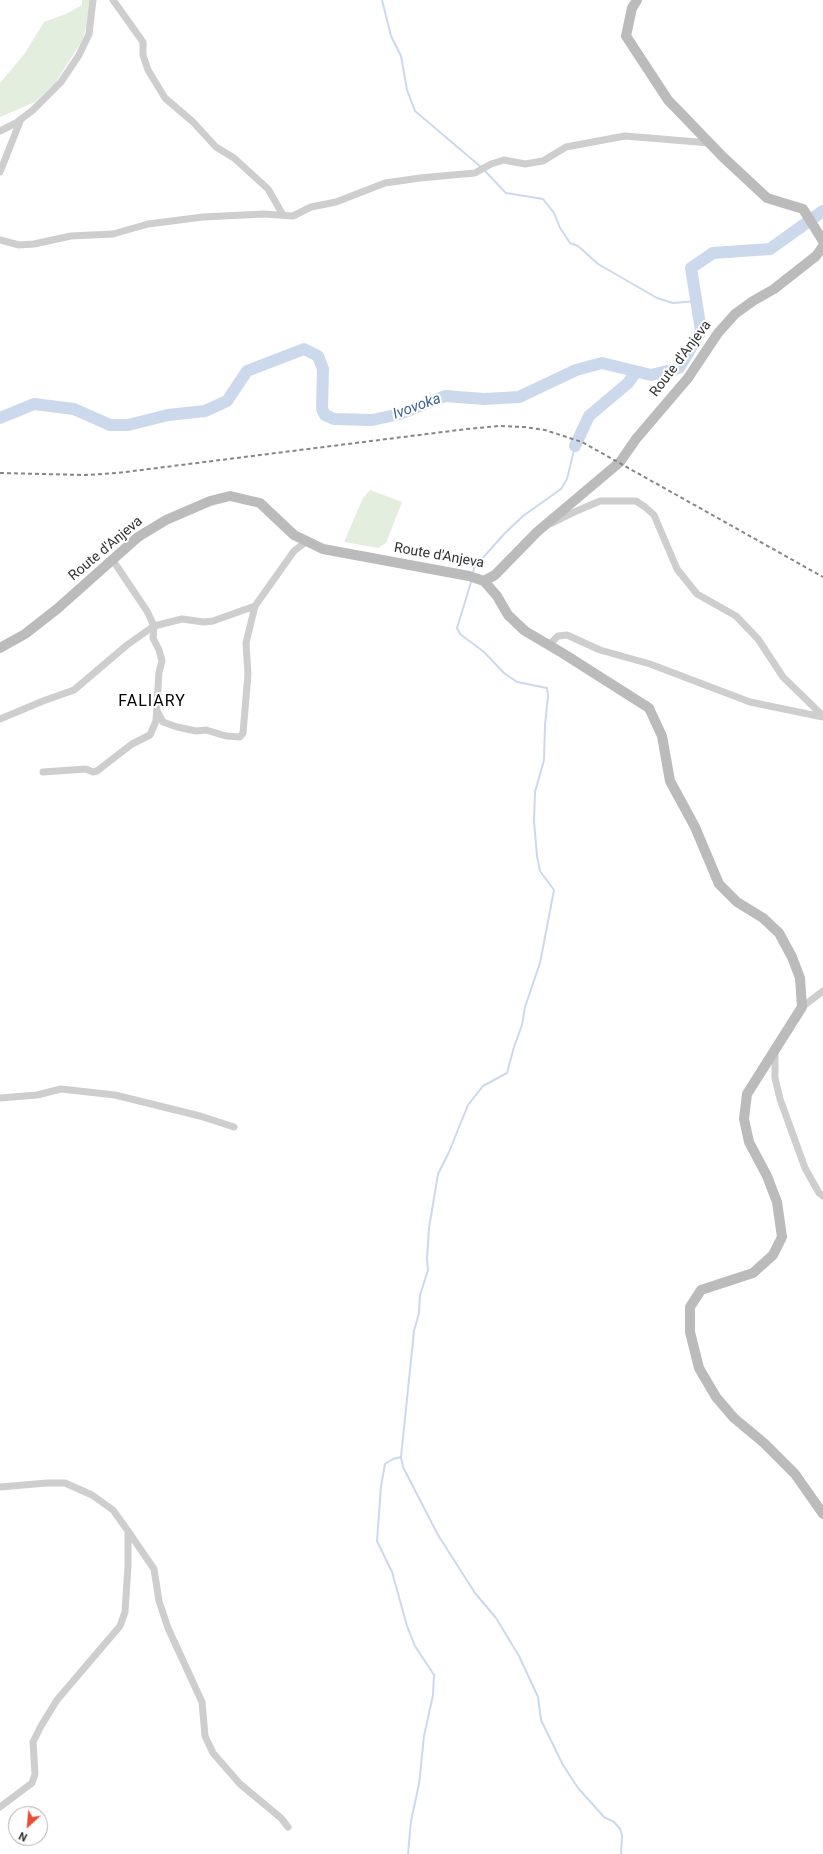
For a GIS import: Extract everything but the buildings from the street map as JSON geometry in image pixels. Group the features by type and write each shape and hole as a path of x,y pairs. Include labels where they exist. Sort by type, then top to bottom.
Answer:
{"street":[{"path":"0,131 33,110 61,82 79,54 89,34 93,0"},
{"path":"113,0 144,42 143,55 148,70 165,98 193,122 216,146 234,158 268,189 284,215"},
{"path":"637,0 632,8 626,36 668,100 767,198 803,209 823,241"},
{"path":"0,172 21,119"},
{"path":"0,233 3,241 19,245 34,244 71,236 113,234 148,224 209,216 257,214 293,216 312,207 336,202 385,183 475,173 491,164 504,160 525,164 542,161 566,147 625,136 710,143"},
{"name":"Route d'Anjeva","path":"0,648 25,634 57,609 138,537 166,520 210,501 230,496 260,503 294,535 323,549 342,554 400,562 482,580 495,576 537,532 620,462 636,439 688,378 718,333 735,314 752,301 774,289 816,256 823,246"},
{"path":"537,532 572,512 600,501 636,501 654,515 677,569 697,594 736,616 758,639 784,677 823,716"},
{"path":"156,711 163,722 177,727 196,731 206,730 226,736 240,737 243,734 248,674 246,643 255,606 294,551 307,541"},
{"path":"43,772 86,769 93,772 97,771 132,744 150,735 156,721 159,672 162,661 159,650 153,638 154,626 147,611 112,559"},
{"path":"497,596 498,584 504,567"},
{"path":"482,580 497,596 508,615 525,631 649,708 662,736 670,780 695,827 719,884 737,902 763,918 779,933 792,957 800,978 802,1007"},
{"path":"0,719 74,690 127,645 154,626 182,619 204,622 214,621 255,606"},
{"path":"549,645 558,636 567,635 600,650 650,664 750,702 823,716"},
{"path":"823,991 802,1007 747,1094 744,1119 749,1142 767,1176 777,1202 782,1237 773,1255 752,1273 701,1290 690,1307 690,1332 699,1368 716,1396 734,1418 764,1443 795,1474 823,1514"},
{"path":"775,1049 775,1078 780,1099 805,1168 819,1193 823,1196"},
{"path":"0,1098 37,1095 61,1089 115,1095 200,1116 234,1127"},
{"path":"0,1487 65,1483 92,1495 113,1510 154,1569 159,1601 168,1628 202,1702 205,1736 213,1753 240,1784 288,1826"},
{"path":"0,1807 32,1783 35,1774 33,1742 41,1726 57,1700 120,1626 125,1612 128,1584 128,1531"}],"green space":[{"path":"82,0 95,0 82,41 56,82 35,102 0,117 0,83 25,53 44,22 66,14 82,5"},
{"path":"370,490 402,502 386,543 378,548 344,542 363,498"}],"waterway":[{"path":"382,0 391,36 401,56 407,90 415,111 481,167"},
{"path":"484,170 506,193 543,199 554,213 560,228 570,243 578,246 598,264 657,298 673,303 697,301"},
{"name":"Ivovoka","path":"0,418 34,404 74,409 110,425 128,425 168,415 205,411 227,401 247,371 304,349 318,356 323,369 322,409 325,415 334,419 372,420 400,414 445,396 484,399 519,397 576,370 602,363 651,375 679,368 701,331 691,268 713,253 770,249 823,211"},
{"path":"575,446 589,416 628,383 636,372"},
{"path":"473,573 474,568 504,534 523,516 561,489 567,479 575,446"},
{"path":"472,579 457,628 460,634 484,652 504,673 517,682 547,688 548,696 544,760 535,792 534,821 540,871 554,890 540,963 525,1007 522,1025 507,1073 483,1086 468,1105 449,1152 438,1174 429,1228 427,1259 428,1270 420,1295 419,1313 414,1331 401,1457 403,1467 438,1535 475,1593 496,1618 519,1656 538,1697 541,1720 563,1765 578,1788 604,1817 614,1822 620,1829 622,1835 621,1854"},
{"path":"401,1457 393,1459 385,1464 381,1486 377,1541 392,1572 407,1626 415,1646 434,1675 433,1695 424,1736 419,1784 411,1821 408,1854"}],"railway":[{"path":"0,473 85,475 117,473 467,429 499,426 524,427 545,430 582,442 823,577"}],"district":[{"name":"FALIARY","path":"152,702"}]}
